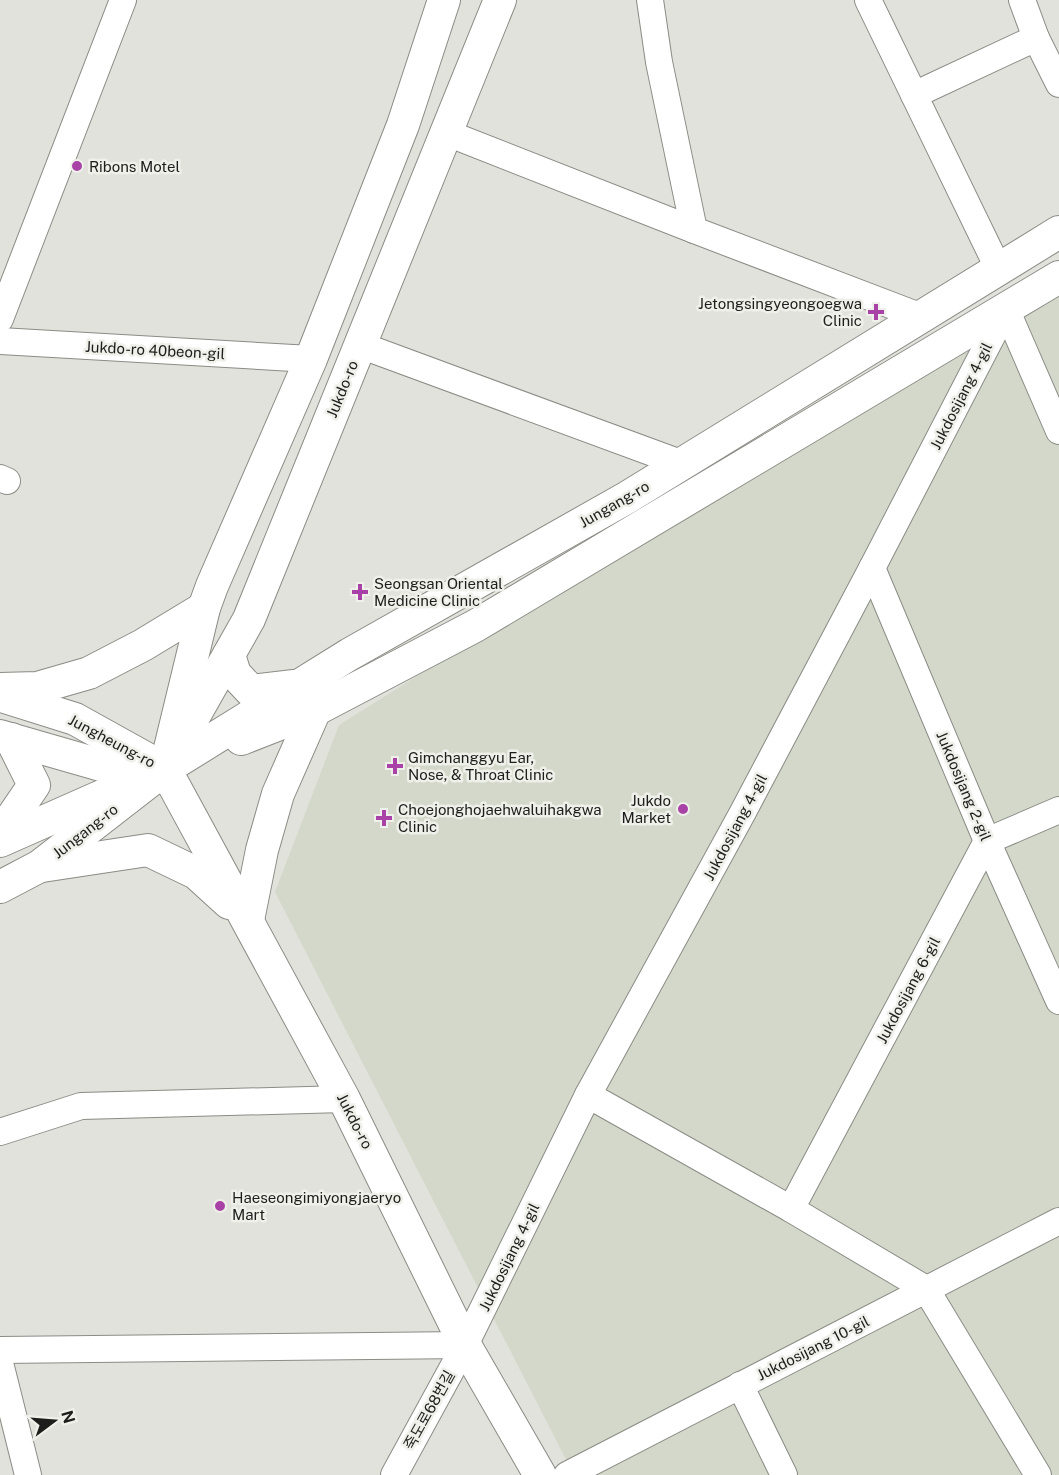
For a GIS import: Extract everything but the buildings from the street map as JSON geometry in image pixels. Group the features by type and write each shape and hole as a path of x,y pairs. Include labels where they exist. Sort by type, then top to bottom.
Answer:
{"main road":[{"path":"165,769 204,608 311,359 403,125 444,0"},
{"name":"Jukdo-ro","path":"500,0 249,619 165,769 344,1099 465,1345 540,1475"},
{"name":"Jungang-ro","path":"308,697 351,654 628,497 1059,232"},
{"name":"Jungang-ro","path":"0,841 165,769 308,697 475,626 1059,277"},
{"path":"0,689 37,688 89,673 144,645 204,608"},
{"path":"229,655 234,674 251,691 308,697 262,850 248,920"},
{"name":"Jungheung-ro","path":"0,696 75,719 165,769"},
{"path":"0,835 34,784 5,737"},
{"name":"Jungheung-ro","path":"5,737 104,766 165,769"},
{"name":"Jungang-ro","path":"0,887 40,867 165,769"},
{"path":"40,867 148,850 196,873 248,920"}],"street":[{"path":"0,319 123,0"},
{"path":"650,0 659,62 694,230"},
{"path":"868,0 999,270"},
{"path":"1022,0 1036,38 1059,84"},
{"path":"914,95 1036,38"},
{"path":"447,133 922,316"},
{"path":"1006,309 1059,431"},
{"name":"Jukdosijang 4-gil","path":"465,1345 588,1095 743,812 1006,309"},
{"name":"Jukdo-ro 40beon-gil","path":"0,341 311,359"},
{"path":"360,345 682,464"},
{"name":"Jukdosijang 2-gil","path":"872,568 987,841 1059,1001"},
{"path":"987,841 1059,810"},
{"name":"Jukdosijang 6-gil","path":"792,1209 987,841"},
{"path":"588,1095 792,1209 926,1289 1038,1475"},
{"path":"0,1132 81,1106 344,1099"},
{"name":"Jukdosijang 10-gil","path":"567,1475 1059,1221"},
{"path":"0,1350 465,1345"},
{"name":"죽도로68번길","path":"394,1475 465,1345"},
{"path":"0,1364 28,1475"},
{"path":"740,1385 784,1475"}],"shaded area":[{"name":"Jukdo Market","path":"1059,277 1059,1475 574,1475 275,892 339,725 982,322"}],"place":[{"name":"Ribons Motel","path":"77,166"},
{"name":"Jetongsingyeongoegwa Clinic","path":"876,312"},
{"name":"Seongsan Oriental Medicine Clinic","path":"360,592"},
{"name":"Gimchanggyu Ear, Nose, & Throat Clinic","path":"395,766"},
{"name":"Jukdo Market","path":"683,809"},
{"name":"Choejonghojaehwaluihakgwa Clinic","path":"384,818"},
{"name":"Haeseongimiyongjaeryo Mart","path":"220,1206"}]}
